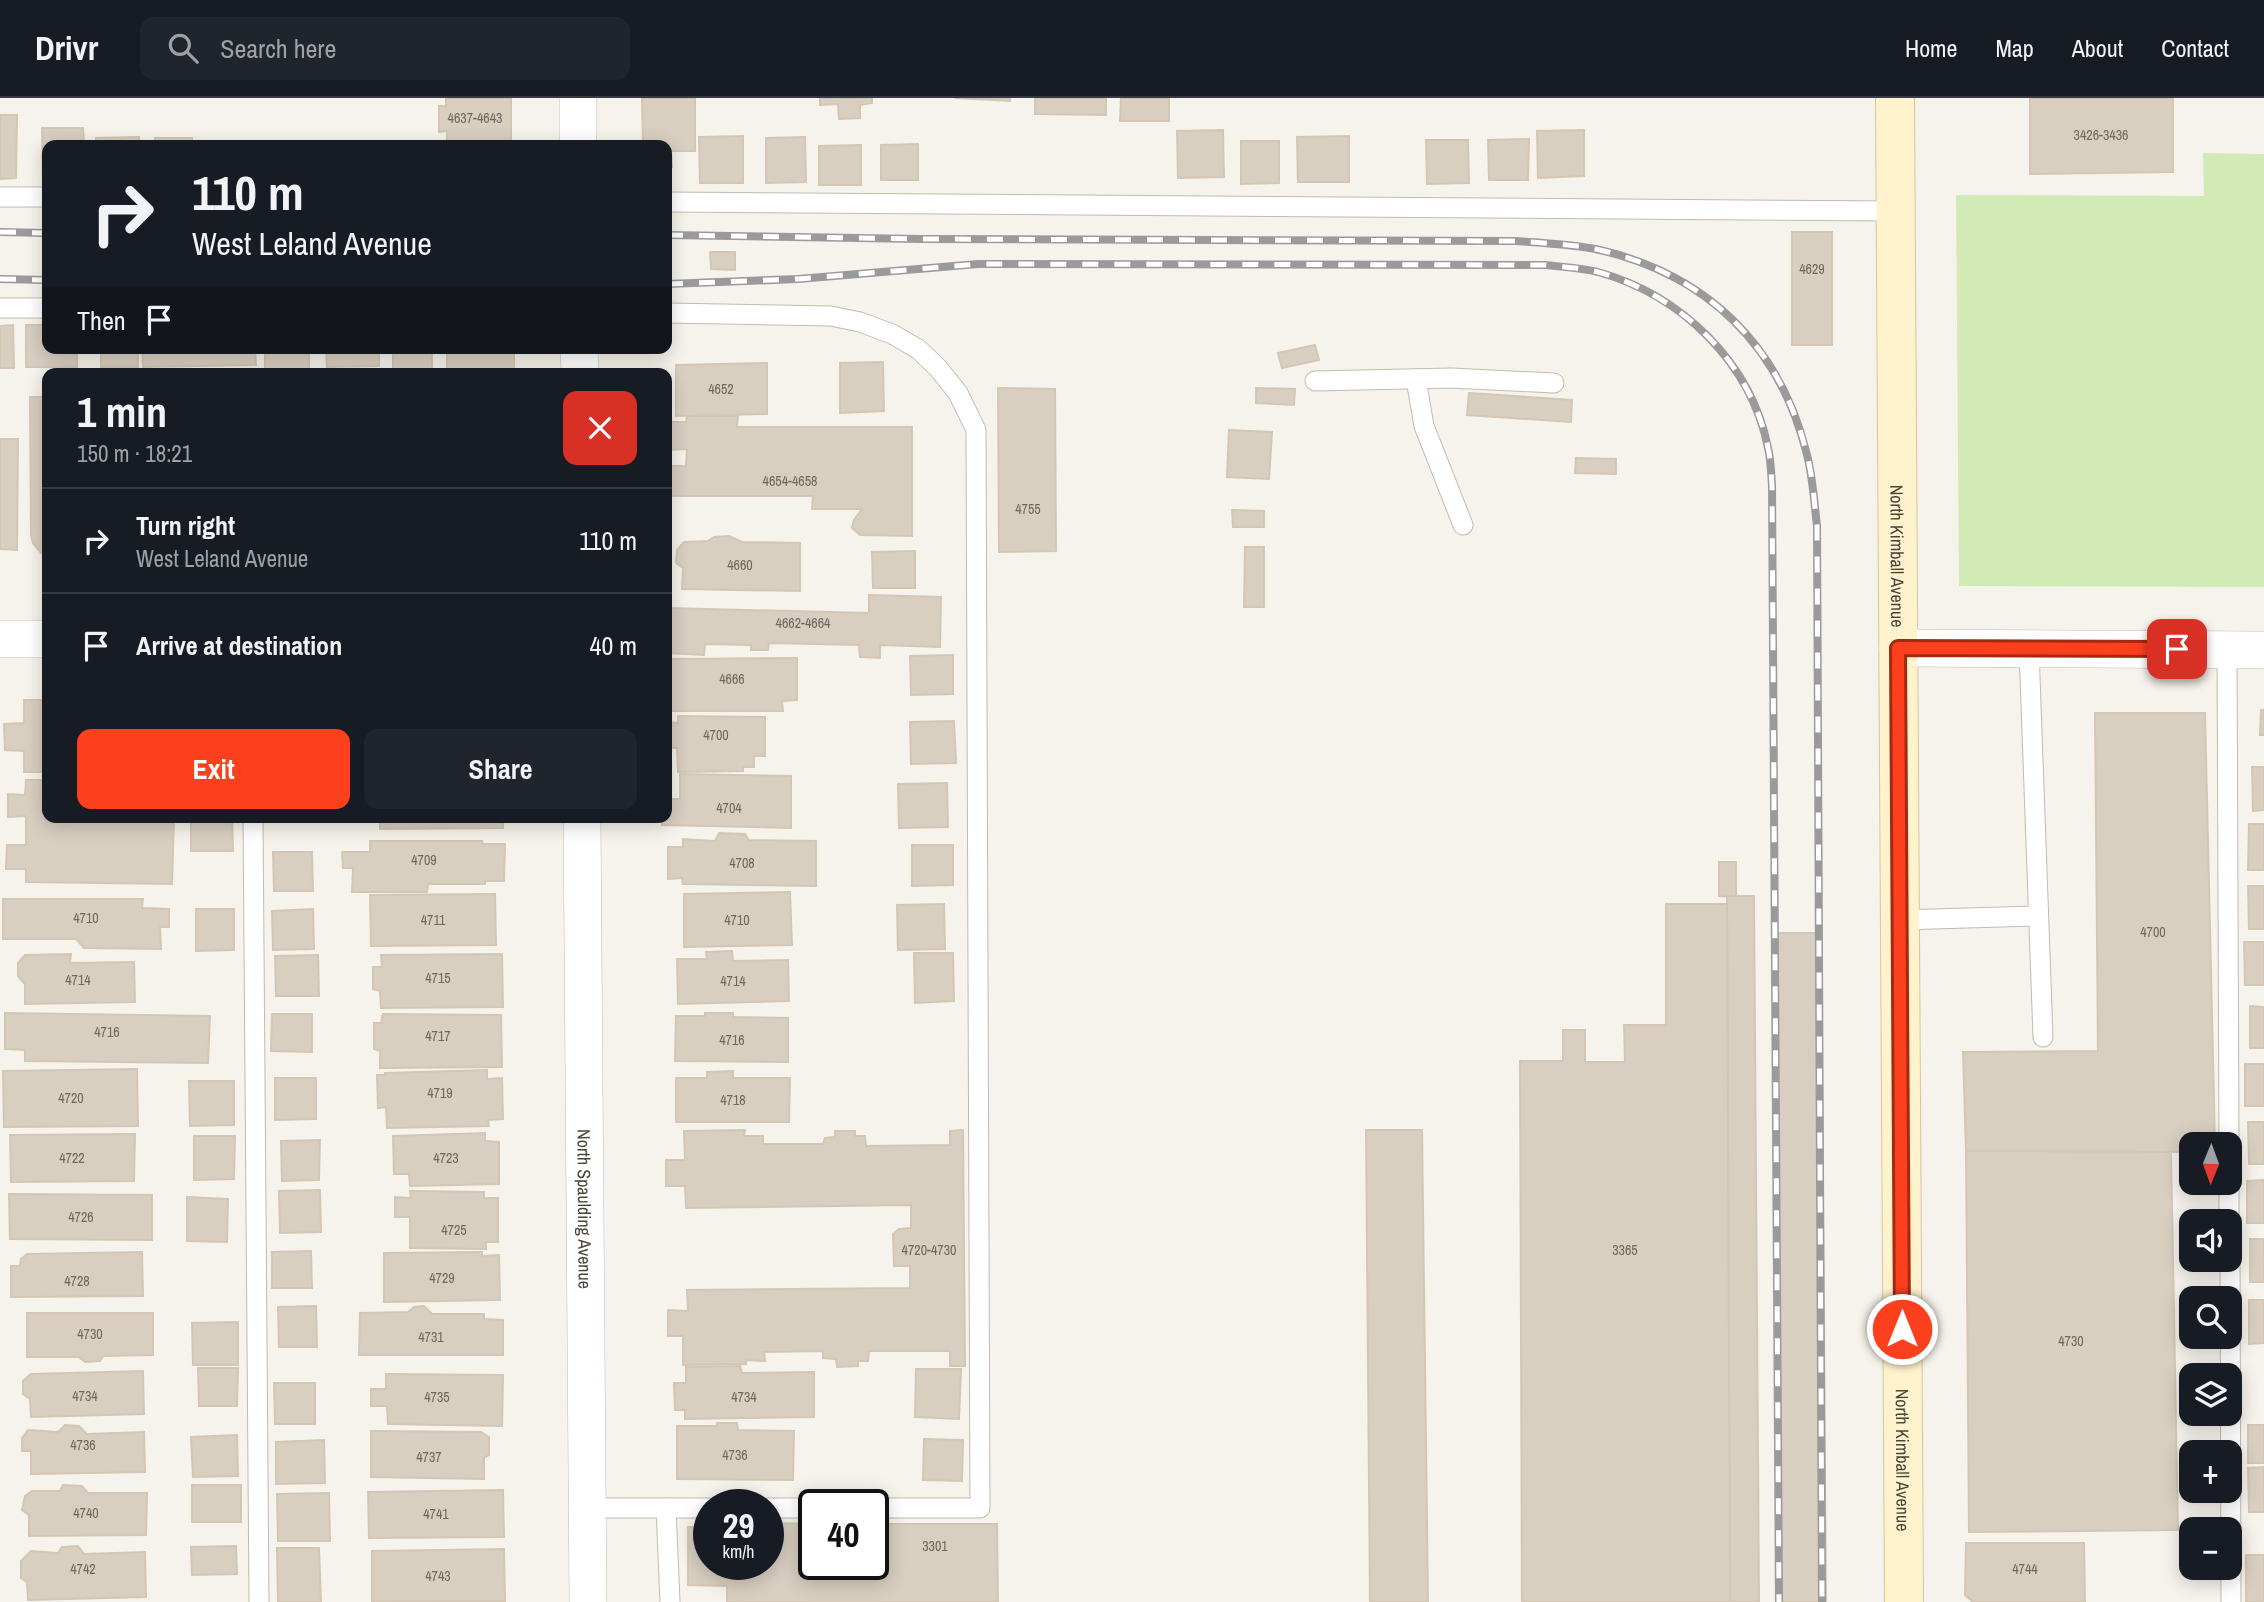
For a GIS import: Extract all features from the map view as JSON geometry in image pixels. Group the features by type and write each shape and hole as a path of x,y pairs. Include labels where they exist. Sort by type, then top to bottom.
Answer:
{"street":[{"path":"578,98 578,140"},
{"name":"North Kimball Avenue","path":"1895,98 1904,1602"},
{"path":"0,639 42,639"},
{"path":"1898,648 2264,650"},
{"name":"North Spaulding Avenue","path":"582,823 588,1602"}],"lane":[{"path":"0,197 42,197"},
{"path":"672,202 1896,211"},
{"path":"0,308 42,308"},
{"path":"672,313 831,316 860,322 892,334 918,349 938,368 958,393 976,430 981,1508 889,1508"},
{"path":"1315,381 1451,378 1554,383"},
{"path":"1416,379 1424,426 1463,525"},
{"path":"2029,649 2043,1037"},
{"path":"2227,649 2229,1132"},
{"path":"253,823 259,1602"},
{"path":"1900,920 2038,916"},
{"path":"2230,1272 2231,1602"},
{"path":"587,1508 693,1508"},
{"path":"666,1508 670,1602"}],"green space":[{"path":"2203,153 2264,154 2264,587 1959,586 1956,195 2204,196"}],"building":[{"path":"446,98 511,98 511,140 447,140 447,131 439,132 439,106 446,106"},
{"path":"642,98 695,98 695,151 672,151 672,140 643,140"},
{"path":"820,98 872,98 872,103 860,105 860,118 839,119 838,104 820,105"},
{"path":"955,98 1010,98 1010,101"},
{"path":"1035,98 1106,98 1106,115 1035,114"},
{"path":"1121,98 1169,98 1169,121 1120,121"},
{"path":"2030,98 2173,98 2173,172 2030,174"},
{"path":"0,115 17,115 16,178 0,179"},
{"path":"42,128 83,128 84,140 42,140"},
{"path":"1223,130 1224,177 1178,178 1177,131"},
{"path":"1584,130 1584,176 1538,178 1537,131"},
{"path":"743,136 743,183 700,183 699,137"},
{"path":"1349,136 1349,182 1298,182 1297,137"},
{"path":"139,137 139,140 96,140"},
{"path":"805,137 806,182 766,183 766,138"},
{"path":"155,138 192,138 192,140"},
{"path":"1529,139 1528,180 1489,180 1488,140"},
{"path":"1426,140 1468,140 1469,183 1427,184"},
{"path":"1241,141 1279,141 1279,183 1241,184"},
{"path":"918,144 918,180 881,180 881,145"},
{"path":"861,145 861,185 819,185 819,146"},
{"path":"1792,232 1832,232 1832,345 1792,345"},
{"path":"710,252 735,252 735,270 711,269"},
{"path":"13,325 14,368 0,368 0,326"},
{"path":"26,325 42,325 42,354 77,354 77,367 26,367"},
{"path":"1315,345 1319,360 1282,368 1278,353"},
{"path":"101,354 138,354 138,367 101,367"},
{"path":"142,354 255,354 256,365 143,367"},
{"path":"265,354 309,354 309,368 265,368"},
{"path":"326,354 379,354 379,366 327,367"},
{"path":"393,354 432,354 432,368 393,368"},
{"path":"447,354 514,354 514,368 447,368"},
{"path":"883,362 884,411 840,413 840,363"},
{"path":"767,363 767,414 676,416 676,365"},
{"path":"998,388 1055,389 1056,551 999,552"},
{"path":"1256,388 1295,389 1294,405 1256,403"},
{"path":"1469,393 1572,400 1571,422 1467,415"},
{"path":"30,397 42,397 42,553 33,543"},
{"path":"687,416 738,416 737,427 912,427 912,536 860,535 852,528 862,509 812,509 813,496 672,496 672,466 686,466 687,449 672,450 672,422 686,422"},
{"path":"1229,430 1272,432 1269,479 1227,477"},
{"path":"0,439 18,439 17,550 0,549"},
{"path":"1576,458 1616,459 1616,474 1575,473"},
{"path":"1232,510 1264,511 1264,527 1233,527"},
{"path":"729,536 742,542 800,543 800,591 682,589 683,568 676,563 677,550 684,542 708,541 714,537"},
{"path":"1245,547 1264,547 1264,607 1244,607"},
{"path":"915,551 915,588 873,588 872,552"},
{"path":"869,595 941,597 940,647 880,645 880,658 860,657 859,645 769,643 768,650 751,650 751,645 705,644 704,655 672,653 672,608 869,613"},
{"path":"953,655 953,694 911,695 910,656"},
{"path":"797,658 797,700 782,701 783,711 672,711 672,659"},
{"path":"24,700 42,700 42,772 24,772 24,751 5,750 4,724 24,723"},
{"path":"2261,710 2264,710 2264,735 2260,735"},
{"path":"2095,713 2205,713 2215,1132 2179,1132 2179,1152 1966,1151 1963,1052 2098,1051"},
{"path":"678,716 765,717 765,756 754,756 754,767 743,767 743,771 678,772 677,748 672,748 672,722 678,723"},
{"path":"954,721 956,763 911,764 910,722"},
{"path":"2252,767 2264,767 2264,810 2253,811"},
{"path":"680,774 791,776 791,828 662,825 672,823 672,799 680,799"},
{"path":"26,780 42,780 42,823 174,823 172,884 26,882 26,869 6,869 7,845 26,845 26,816 8,817 8,794 25,795"},
{"path":"947,783 948,827 899,828 898,784"},
{"path":"191,823 232,823 233,851 191,851"},
{"path":"380,823 503,823 503,828 380,829"},
{"path":"2249,824 2264,824 2264,870 2248,870"},
{"path":"719,833 745,834 749,840 816,841 816,886 683,884 682,878 668,879 668,847 683,847 683,839 715,841"},
{"path":"370,841 482,841 483,844 505,844 504,881 485,881 485,884 428,884 427,892 352,892 353,868 343,868 342,852 370,852"},
{"path":"912,845 953,845 953,885 912,886"},
{"path":"273,852 312,852 313,891 274,891"},
{"path":"1719,862 1736,862 1736,897 1719,896"},
{"path":"2248,886 2264,886 2264,929 2249,929"},
{"path":"790,892 792,945 684,947 684,894"},
{"path":"495,894 496,945 371,946 370,895"},
{"path":"1727,896 1754,896 1759,1602 1730,1602"},
{"path":"3,899 143,899 142,908 169,909 169,927 160,927 161,949 84,948 76,939 3,939"},
{"path":"944,904 945,949 898,950 897,905"},
{"path":"1666,904 1727,904 1730,1602 1522,1602 1520,1061 1563,1061 1563,1030 1585,1030 1585,1062 1625,1062 1624,1025 1666,1025"},
{"path":"196,909 234,909 234,950 196,951"},
{"path":"313,909 314,949 273,950 272,911"},
{"path":"1775,933 1821,933 1826,1602 1778,1602"},
{"path":"2244,942 2264,942 2264,985 2245,985"},
{"path":"732,951 733,961 788,960 789,1001 678,1004 677,959 707,959 706,952"},
{"path":"914,953 953,953 954,1001 915,1003"},
{"path":"71,954 70,963 134,962 135,1002 25,1004 25,984 18,976 18,963 25,955"},
{"path":"502,954 503,1007 381,1008 380,991 373,989 373,967 382,967 381,955"},
{"path":"318,955 319,996 276,996 275,956"},
{"path":"2250,1006 2264,1007 2264,1048 2250,1048"},
{"path":"5,1013 210,1016 208,1063 25,1061 25,1050 5,1049"},
{"path":"705,1013 733,1013 733,1017 788,1018 788,1062 675,1061 676,1016 705,1016"},
{"path":"272,1014 312,1014 312,1052 271,1051"},
{"path":"383,1014 501,1015 502,1067 380,1068 380,1051 374,1049 374,1023 381,1023"},
{"path":"2245,1064 2264,1064 2264,1106 2245,1106"},
{"path":"137,1069 138,1126 4,1127 3,1071"},
{"path":"487,1070 487,1079 502,1078 503,1119 488,1120 489,1126 387,1128 386,1107 378,1108 377,1075"},
{"path":"733,1071 733,1078 790,1078 789,1122 676,1122 676,1078 707,1078 707,1072"},
{"path":"275,1078 316,1078 316,1119 275,1120"},
{"path":"189,1081 234,1081 234,1125 190,1126"},
{"path":"2248,1122 2264,1122 2264,1164 2249,1164"},
{"path":"745,1130 744,1136 763,1136 763,1144 823,1144 825,1138 835,1137 835,1131 855,1131 855,1136 865,1136 866,1146 950,1145 950,1131 963,1130 965,1366 950,1366 950,1351 869,1351 868,1361 858,1361 858,1366 837,1367 836,1359 823,1358 823,1351 764,1352 765,1361 746,1360 746,1364 683,1365 683,1336 668,1336 668,1310 688,1311 687,1290 910,1288 910,1266 894,1266 893,1234 899,1229 911,1228 911,1205 686,1208 685,1186 666,1186 666,1160 685,1160 684,1131"},
{"path":"1366,1130 1422,1130 1428,1602 1370,1602"},
{"path":"485,1133 485,1141 499,1142 499,1184 410,1186 409,1174 394,1174 393,1136"},
{"path":"135,1134 134,1181 11,1182 10,1135"},
{"path":"194,1136 235,1136 234,1179 194,1180"},
{"path":"320,1140 319,1180 282,1181 281,1141"},
{"path":"1966,1151 2171,1152 2178,1530 1969,1532"},
{"path":"2264,1180 2264,1223 2247,1223 2247,1181"},
{"path":"320,1190 321,1232 280,1233 279,1191"},
{"path":"410,1191 484,1192 484,1198 498,1198 498,1242 486,1242 486,1249 410,1248 410,1217 395,1217 395,1197 411,1198"},
{"path":"9,1194 152,1195 152,1240 10,1239"},
{"path":"187,1197 228,1199 227,1242 187,1241"},
{"path":"2250,1239 2264,1239 2264,1282 2250,1282"},
{"path":"311,1251 312,1288 272,1288 272,1252"},
{"path":"142,1252 143,1296 11,1297 11,1266 20,1266 21,1259 27,1254"},
{"path":"482,1252 482,1256 499,1255 500,1300 384,1302 384,1253"},
{"path":"2249,1300 2264,1300 2264,1343 2249,1344"},
{"path":"316,1306 317,1347 279,1347 278,1307"},
{"path":"424,1306 432,1314 484,1314 484,1319 503,1320 503,1355 359,1355 360,1313 408,1312 414,1307"},
{"path":"27,1313 153,1313 153,1355 103,1356 100,1361 85,1362 79,1357 27,1357"},
{"path":"238,1322 238,1365 193,1365 192,1323"},
{"path":"740,1366 742,1373 814,1372 814,1417 685,1419 685,1410 675,1410 674,1383 686,1383 686,1367"},
{"path":"198,1368 238,1368 237,1406 199,1406"},
{"path":"916,1369 961,1369 959,1419 915,1417"},
{"path":"143,1371 144,1414 31,1417 30,1399 23,1394 23,1381 31,1374"},
{"path":"386,1374 503,1375 502,1426 388,1424 387,1406 371,1406 371,1389 386,1389"},
{"path":"274,1383 315,1383 315,1424 275,1424"},
{"path":"717,1423 737,1423 738,1430 794,1431 793,1480 677,1479 677,1426 717,1426"},
{"path":"65,1425 79,1426 87,1434 144,1432 145,1472 31,1474 31,1451 22,1451 22,1438 28,1430 58,1432"},
{"path":"2248,1425 2264,1425 2264,1463 2248,1463"},
{"path":"371,1431 481,1432 489,1437 489,1455 484,1458 484,1479 371,1477"},
{"path":"237,1435 238,1476 193,1477 191,1437"},
{"path":"924,1439 963,1440 962,1481 923,1480"},
{"path":"324,1440 325,1483 276,1484 276,1442"},
{"path":"2264,1467 2264,1512 2249,1512 2248,1468"},
{"path":"63,1485 82,1486 88,1493 147,1493 146,1535 29,1536 29,1515 22,1510 25,1496 32,1491 60,1491"},
{"path":"192,1485 241,1485 241,1522 192,1522"},
{"path":"503,1490 504,1537 369,1538 368,1492"},
{"path":"329,1493 330,1541 278,1541 277,1494"},
{"path":"784,1523 798,1524 798,1580 889,1580 889,1524 997,1524 998,1602 727,1602 727,1586 688,1585 688,1527 693,1527 693,1580 784,1580"},
{"path":"1966,1543 2084,1543 2085,1602 1973,1602 1965,1595"},
{"path":"78,1546 84,1554 145,1552 146,1597 28,1600 27,1582 21,1578 21,1561 31,1551 58,1553 62,1547"},
{"path":"236,1546 237,1574 192,1575 191,1547"},
{"path":"277,1548 319,1548 321,1602 278,1602"},
{"path":"504,1549 505,1601 372,1602 372,1551"},
{"path":"2246,1555 2264,1555 2264,1602 2246,1602"}],"railway":[{"path":"0,232 42,233"},
{"path":"672,235 921,239 1515,241 1568,245 1600,250 1638,261 1674,277 1733,320 1757,347 1777,378 1794,413 1812,479 1817,526 1822,1602"},
{"path":"672,284 798,279 978,264 1545,265 1598,272 1657,297 1684,315 1708,336 1729,361 1746,387 1759,417 1769,453 1772,485 1779,1602"},
{"path":"0,279 42,280"}],"route":[{"path":"1902,1329 1898,648 2177,649"}]}
